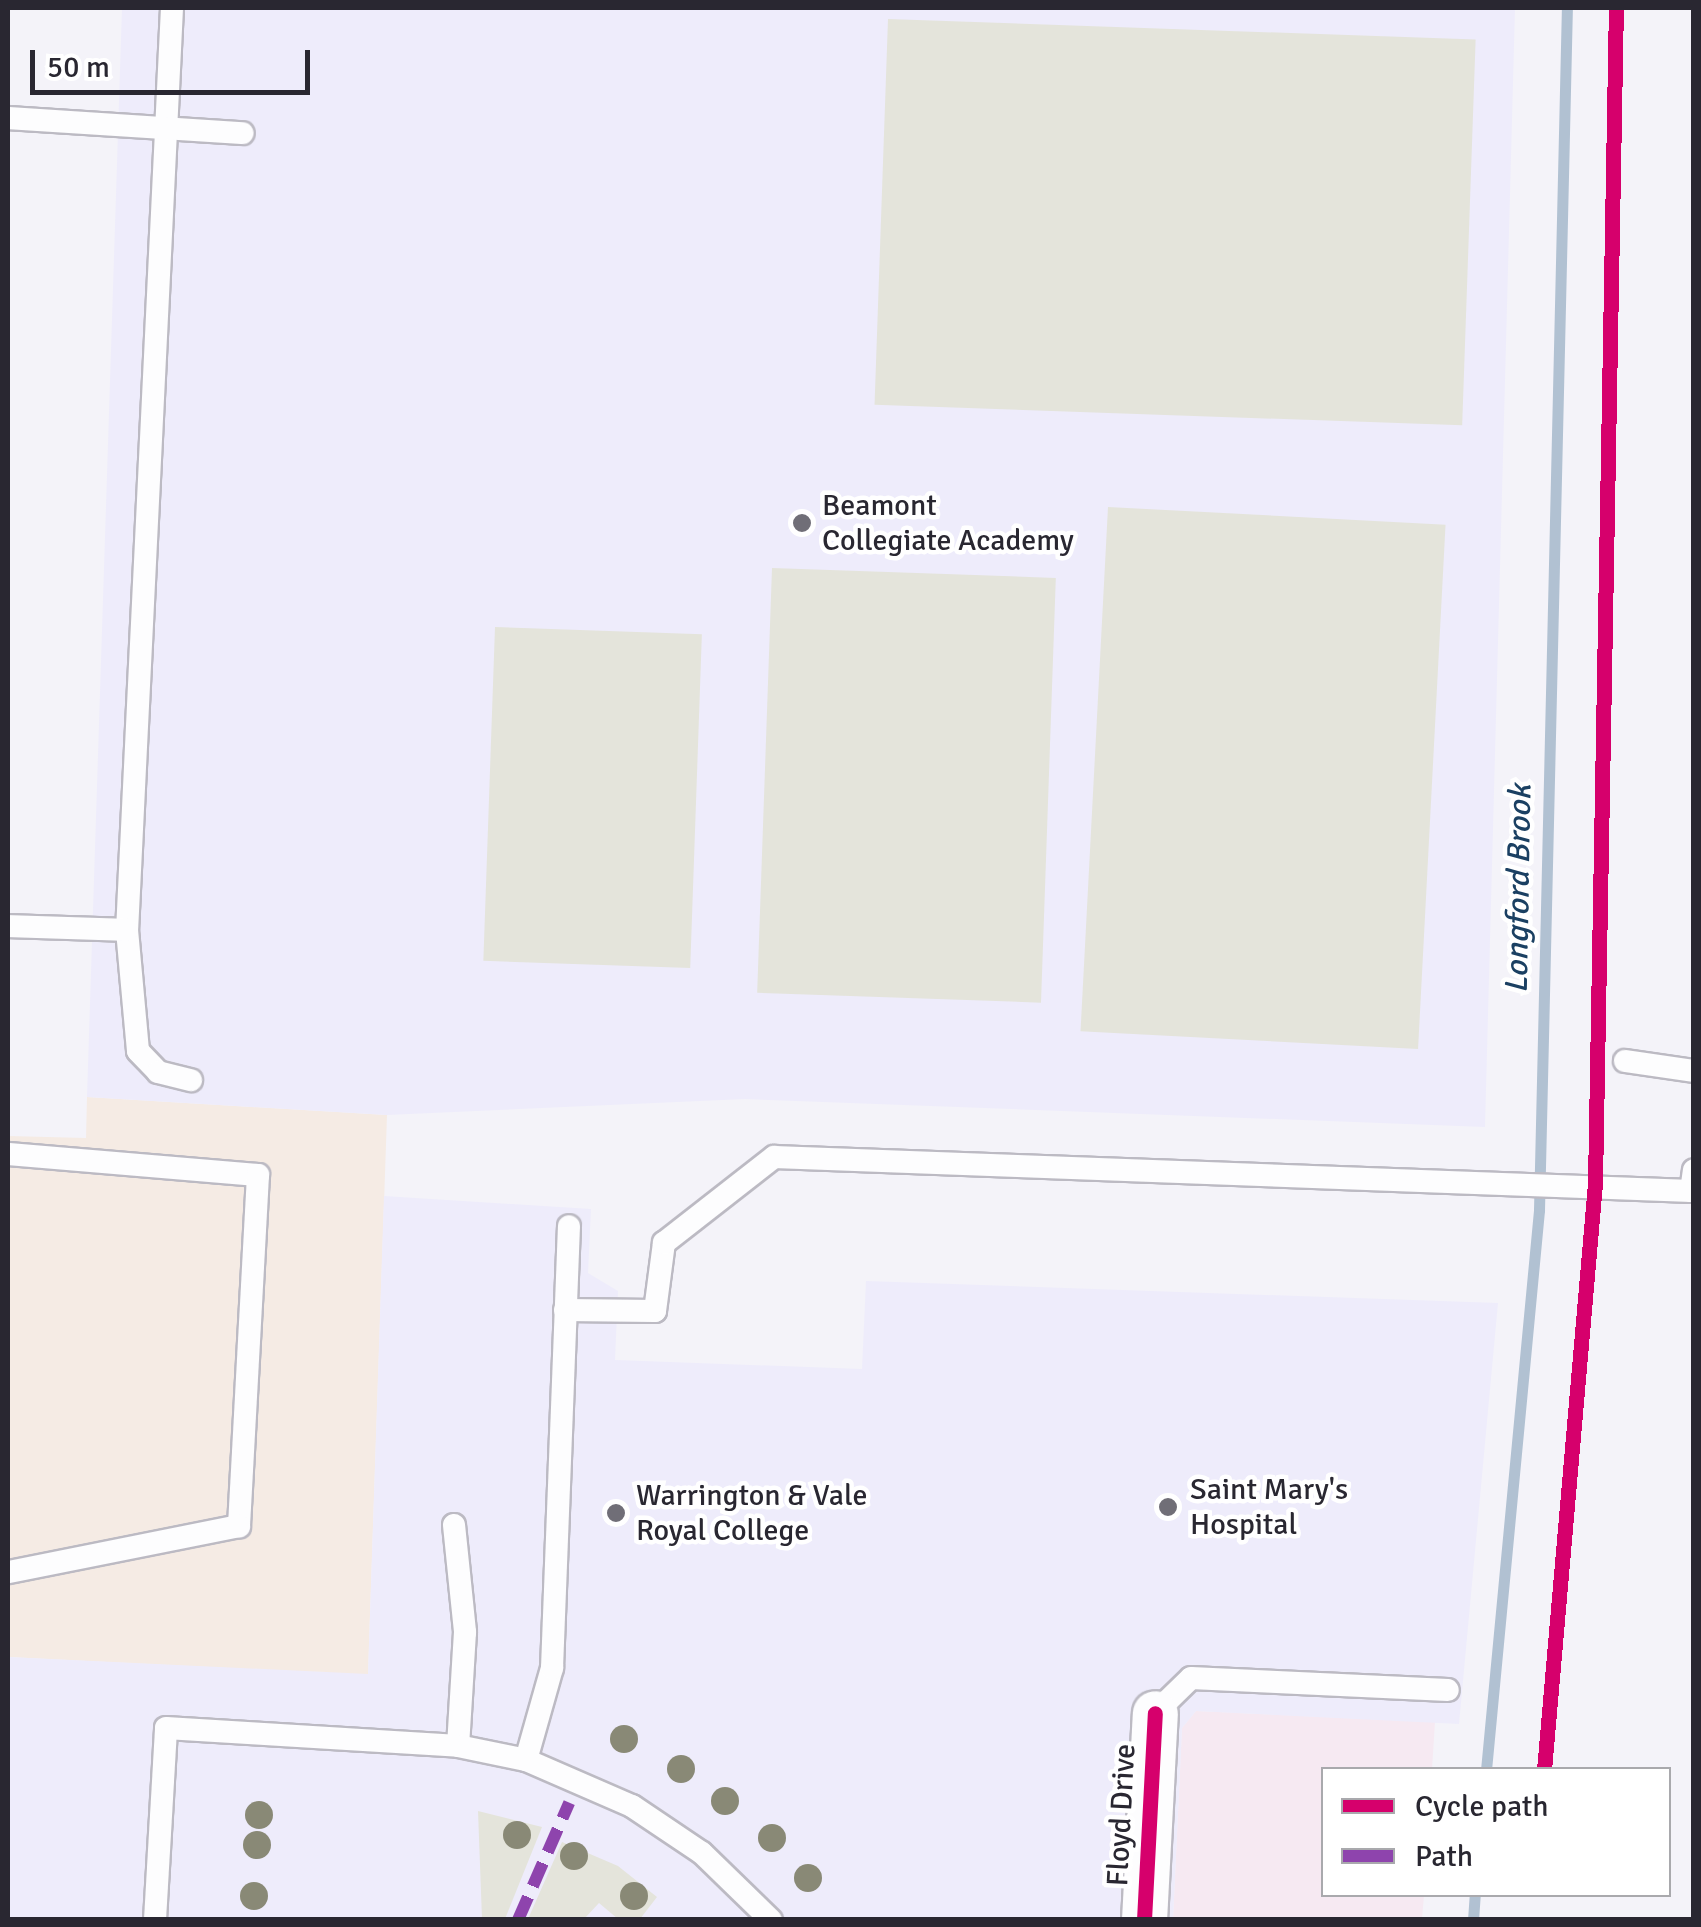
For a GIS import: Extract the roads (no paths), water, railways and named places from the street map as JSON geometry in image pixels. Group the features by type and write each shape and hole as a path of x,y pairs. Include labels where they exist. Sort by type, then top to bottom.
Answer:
{"street":[{"name":"Floyd Drive","path":"1144,1920 1155,1713"}],"lane":[{"path":"172,8 127,930 138,1050 158,1072 191,1080"},
{"path":"8,118 243,133"},
{"path":"8,926 127,930"},
{"path":"1625,1062 1694,1071"},
{"path":"8,1154 258,1175 239,1526 8,1572"},
{"path":"565,1310 655,1311 664,1243 774,1157 1578,1182 1691,1190 1694,1170"},
{"path":"526,1760 552,1668 568,1226"},
{"path":"454,1525 465,1632 458,1746"},
{"path":"1155,1713 1191,1678 1448,1690"},
{"path":"155,1920 166,1728 458,1746 526,1760 632,1806 702,1853 771,1920"}],"waterway":[{"name":"Longford Brook","path":"1486,1767 1539,1210 1567,8"},
{"name":"Longford Brook","path":"1473,1920 1475,1897"}],"place":[{"name":"Beamont Collegiate Academy","path":"802,523"},
{"name":"Saint Mary's Hospital","path":"1168,1507"},
{"name":"Warrington & Vale Royal College","path":"616,1513"}]}
